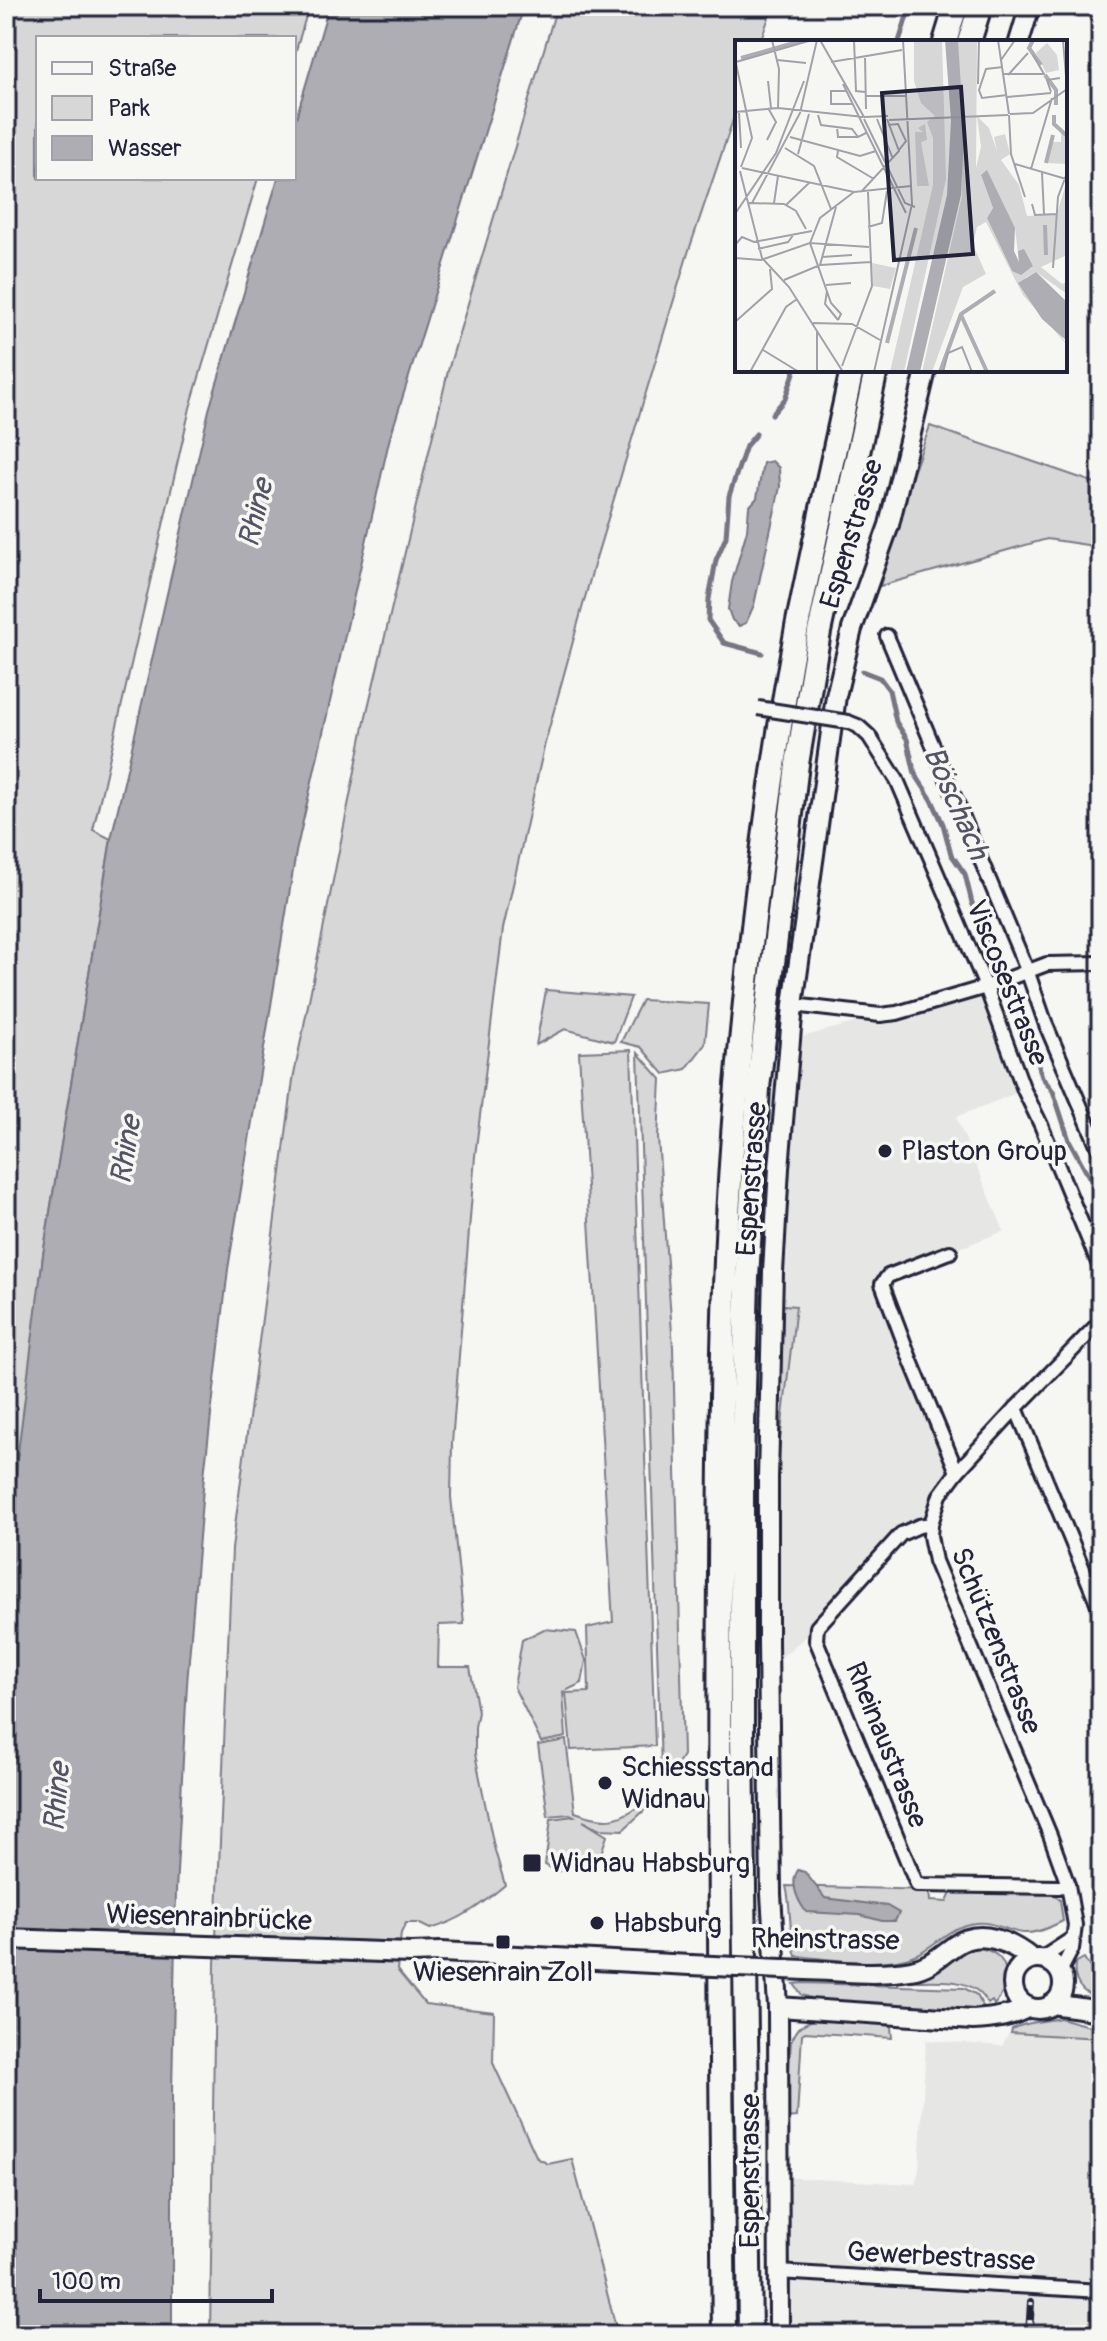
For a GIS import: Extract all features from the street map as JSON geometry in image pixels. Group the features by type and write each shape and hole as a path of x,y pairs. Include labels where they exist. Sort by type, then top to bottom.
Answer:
{"highway":[{"path":"946,40 956,6"},
{"path":"970,40 980,6"},
{"path":"724,2335 718,1722 720,1502 725,1279 737,1089 753,927 787,687 852,372"},
{"path":"750,2335 742,1736 742,1463 747,1278 758,1088 797,764 822,618 876,372"}],"street":[{"path":"1020,40 1030,6"},
{"name":"Espenstrasse","path":"779,2335 778,2007 771,1894 768,1478 773,1272 793,1005 836,696 852,629 889,525 926,372"},
{"path":"887,636 1101,1154"},
{"name":"Viscosestrasse","path":"758,708 858,726 869,736 897,780 986,987 1024,1090 1101,1270"},
{"path":"793,1005 880,1015 897,1013 986,987 1047,964 1101,963"},
{"path":"950,1252 888,1276 882,1284 957,1472"},
{"name":"Schützenstrasse","path":"1062,1978 1073,1938 1074,1911 1068,1885 935,1561 930,1536 940,1495 957,1472 1101,1321"},
{"path":"1016,1408 1101,1612"},
{"name":"Rheinaustrasse","path":"931,1524 901,1534 817,1627 816,1640 917,1885 1068,1885"},
{"name":"Rheinstrasse","path":"411,1953 892,1973 930,1963 965,1939 977,1936 989,1938"},
{"path":"989,1938 1011,1944 1036,1959 1055,1965 1062,1978 1096,2010"},
{"path":"989,1938 999,1950 1021,2003 1028,2007 1036,2009 1058,1999 1062,1978"},
{"path":"997,2017 1021,1965 1073,1938"},
{"name":"Wiesenrainbrücke","path":"6,1939 411,1953"},
{"path":"1052,2004 1096,2010"},
{"path":"778,2007 973,2020 1019,2013 1028,2007"},
{"name":"Gewerbestrasse","path":"778,2272 1101,2291"}],"shaded area":[{"path":"986,987 1024,1090 956,1117 1004,1231 882,1284 957,1472 931,1524 901,1534 817,1627 778,1660 778,1457 783,1275 798,1038"},
{"path":"1009,2033 1101,2038 1101,2335 779,2335 777,2177 915,2184 919,2170 926,2040 1002,2046"}],"green space":[{"path":"6,6 309,6 296,50 296,36 36,36 36,180 257,180 190,408 93,830 111,839 43,1255 6,1619"},
{"path":"557,6 773,6 761,40 735,40 735,114 688,253 594,565 545,743 503,929 475,1156 452,1443 451,1497 464,1624 439,1625 438,1667 470,1667 478,1712 475,1754 505,1885 470,1912 441,1926 430,1929 418,1923 406,1923 401,1933 397,1970 425,2004 494,2012 493,2063 537,2158 548,2164 572,2159 618,2335 210,2335 215,1964 232,1549 293,1080 366,716 449,367"},
{"path":"930,426 1101,485 1101,547 1047,539 880,586 906,493"},
{"path":"546,990 631,997 614,1042 565,1029 536,1045"},
{"path":"642,1000 709,1004 705,1044 686,1069 664,1074 641,1047 621,1042"},
{"path":"631,1050 655,1746 571,1750 566,1693 589,1692 587,1628 613,1622 579,1052"},
{"path":"638,1053 661,1079 658,1138 673,1347 683,1755 676,1767 661,1769"},
{"path":"783,1306 796,1306 779,1450"},
{"path":"544,1629 576,1632 586,1660 582,1683 563,1692 566,1737 541,1742 514,1687 522,1640"},
{"path":"566,1740 575,1812 612,1819 646,1802 648,1807 623,1830 600,1829 583,1821 607,1836 600,1856 558,1872 545,1865 551,1819 574,1816 548,1816 538,1745"},
{"path":"786,1886 929,1890 930,1901 947,1902 955,1891 1053,1894 1060,1900 1063,1921 1028,1933 989,1923 967,1924 917,1954 890,1961 858,1962 796,1956"},
{"path":"977,1948 996,1955 1005,1969 1004,1987 994,2005 992,2001 988,2004 981,1994 963,1984 906,1981 935,1971 966,1951"},
{"path":"1084,1958 1091,1969 1101,1973 1101,2000 1084,1991 1077,1982 1075,1963"},
{"path":"794,1984 964,1988 977,1995 984,2009 974,2011 825,2002 802,1995"},
{"path":"1060,2018 1101,2026 1101,2038 1011,2033 1012,2029 1023,2024"},
{"path":"819,2019 883,2022 891,2027 892,2038 802,2034 797,2117 785,2118 791,2042 802,2026"}],"water":[{"name":"Rhine","path":"329,6 524,6 389,441 296,852 228,1269 204,1476 187,1684 176,1891 172,2335 6,2335 6,1595 17,1460 43,1255 111,839 209,410 277,180 296,180 296,118"},
{"path":"772,461 779,468 780,487 754,605 746,623 739,626 732,620 728,609 732,582 747,530 749,507 757,498 763,463"},
{"path":"798,1870 805,1872 825,1898 887,1906 899,1913 895,1921 882,1921 860,1915 806,1912 794,1886"}],"waterway":[{"name":"Böschach","path":"900,40 910,6"},
{"name":"Böschach","path":"772,414 785,399 794,372"},
{"name":"Böschach","path":"756,434 746,446 729,496 726,537 716,560 708,620 724,643 762,653"},
{"name":"Böschach","path":"862,671 880,678 889,690 896,722 907,739 915,774 943,824 951,854 965,874 972,903 989,933 989,941 1000,964"},
{"name":"Böschach","path":"1013,994 1020,1015 1036,1042 1042,1077 1053,1091 1069,1140 1100,1197 1101,1216"}],"railway":[{"path":"1029,2335 1031,2302"}],"place":[{"name":"Plaston Group","path":"885,1151"},
{"name":"Schiessstand Widnau","path":"605,1783"},
{"name":"Widnau Habsburg","path":"532,1863"},
{"name":"Habsburg","path":"597,1923"},
{"name":"Wiesenrain Zoll","path":"503,1942"}]}
